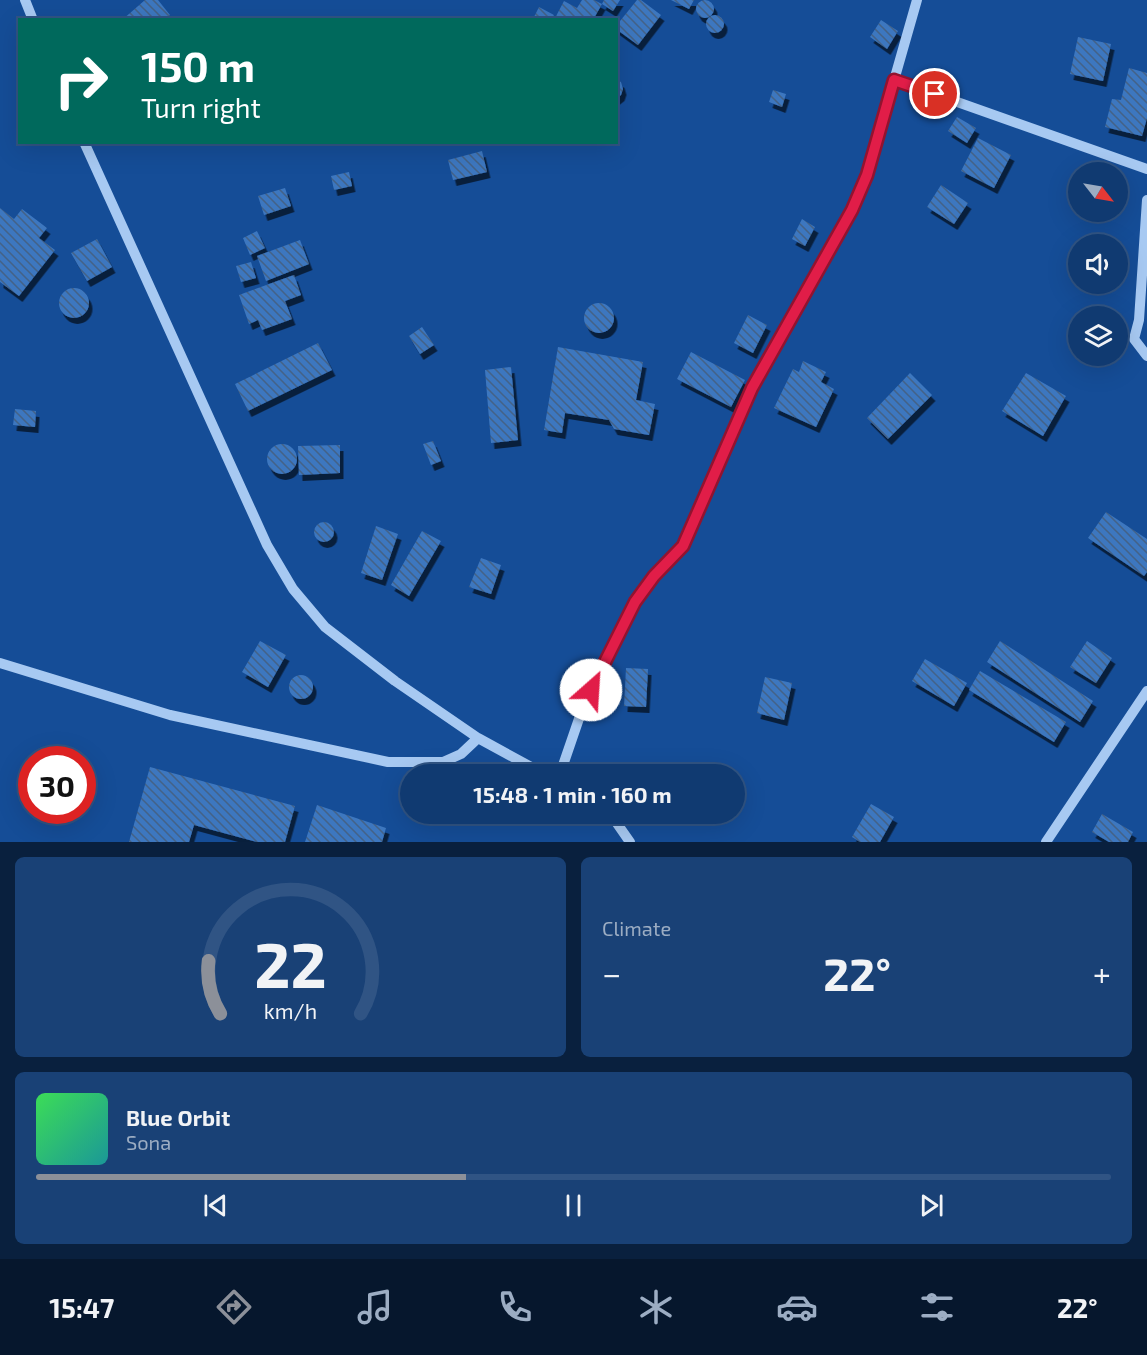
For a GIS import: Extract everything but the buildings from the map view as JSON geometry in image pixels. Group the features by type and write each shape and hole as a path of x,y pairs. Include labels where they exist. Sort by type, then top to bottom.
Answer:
{"street":[{"path":"25,0 32,18"},
{"path":"563,764 583,707 635,602 654,576 683,546 752,388 852,210 867,175 917,0"},
{"path":"894,80 1147,169"},
{"path":"85,144 267,545 294,589 325,627 342,641 478,738 526,764"},
{"path":"1147,200 1139,320 1134,339 1147,356"},
{"path":"0,663 170,715 388,762 443,762 461,754 478,738"},
{"path":"1046,842 1147,691"},
{"path":"617,824 630,842"}],"route":[{"path":"591,690 635,602 654,576 683,546 752,388 852,210 867,175 894,80 935,94"}]}
